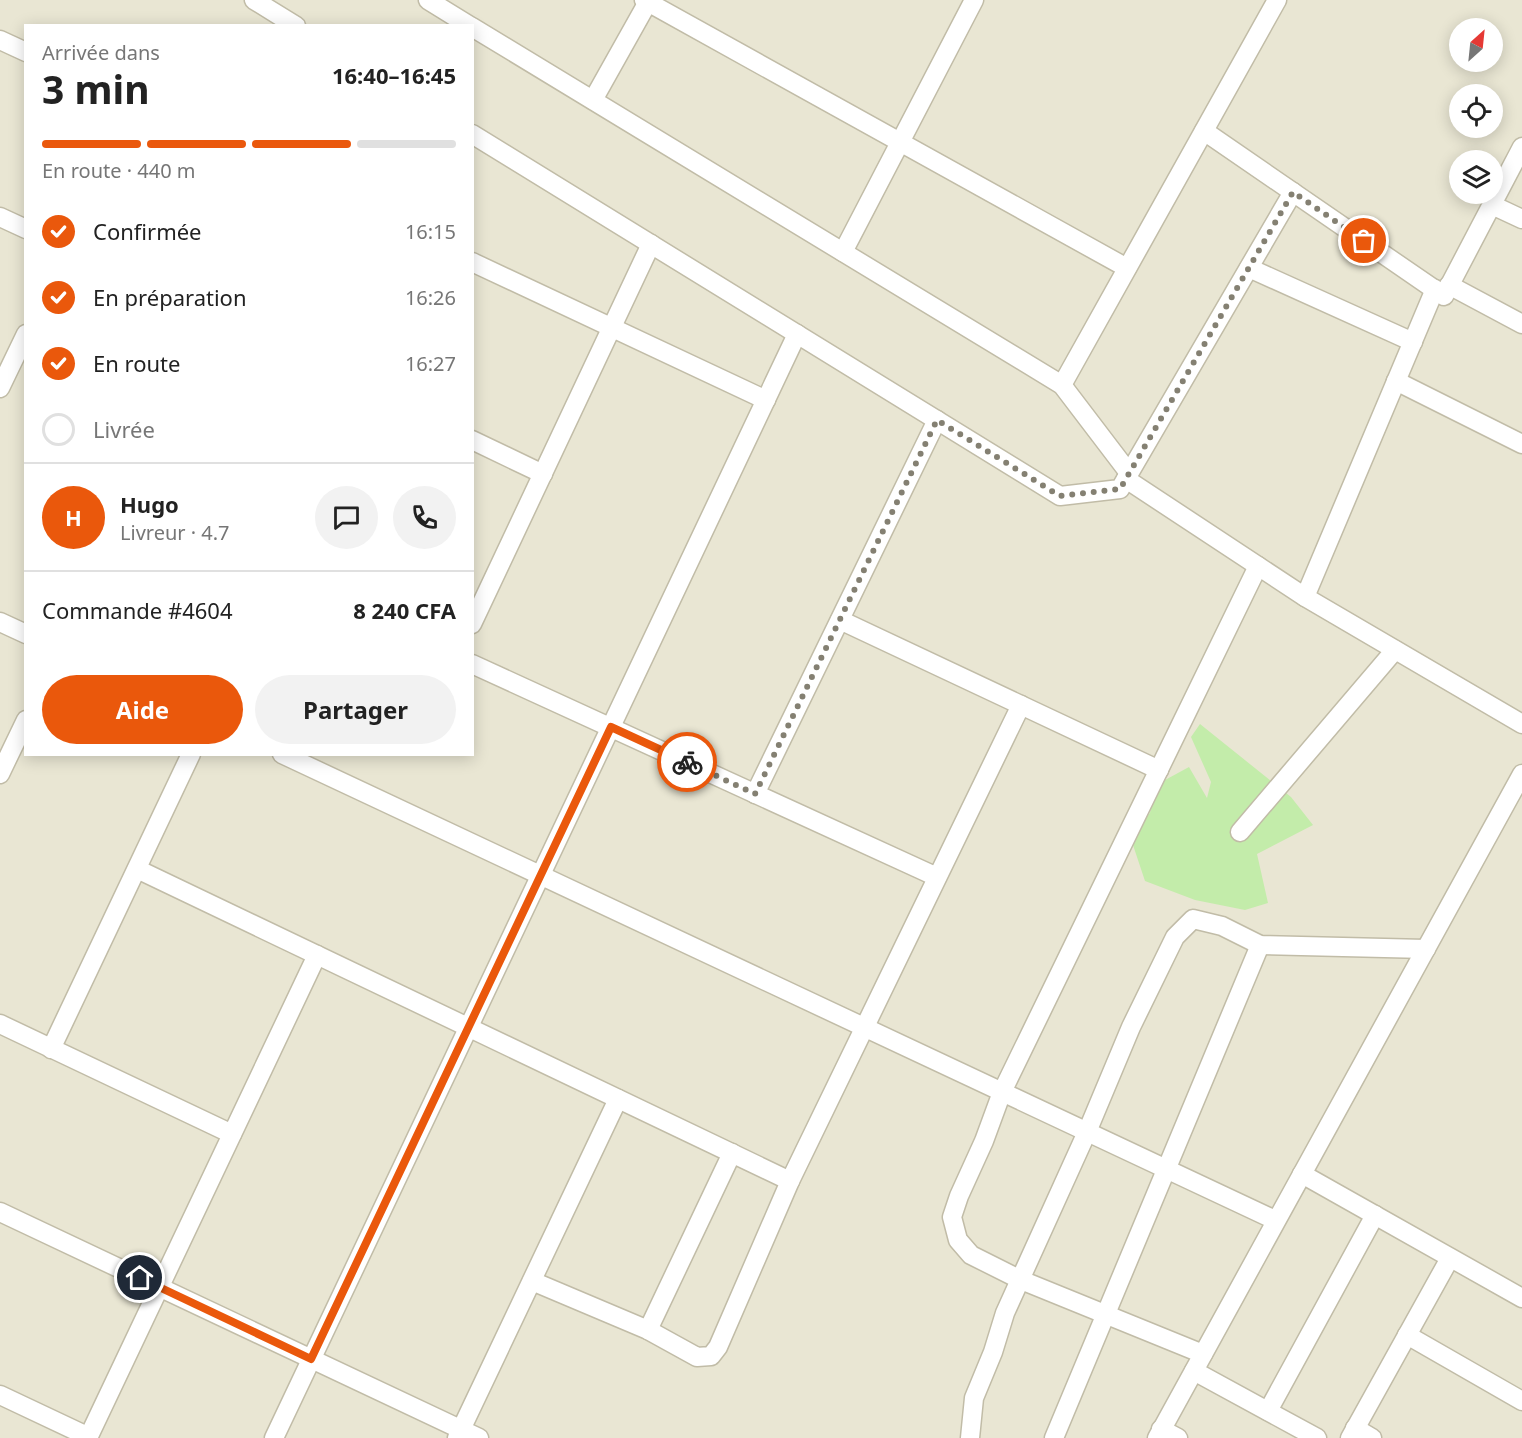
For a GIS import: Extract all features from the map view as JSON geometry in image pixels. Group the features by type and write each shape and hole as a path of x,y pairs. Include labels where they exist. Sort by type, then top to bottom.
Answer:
{"street":[{"path":"254,0 293,24"},
{"path":"428,0 468,24"},
{"path":"843,252 974,0"},
{"path":"1062,385 1277,0"},
{"path":"593,100 647,1 1127,268"},
{"path":"474,28 1062,385 1127,476 1305,597 1522,724"},
{"path":"0,40 24,51"},
{"path":"1204,131 1293,192 1442,287 1522,324"},
{"path":"474,135 1060,496 1120,489 1293,192"},
{"path":"1305,597 1413,342 1442,287 1492,205 1522,147"},
{"path":"1492,205 1522,219"},
{"path":"0,217 24,228"},
{"path":"474,620 651,244"},
{"path":"474,263 766,400"},
{"path":"1249,268 1413,342"},
{"path":"274,1438 797,334"},
{"path":"0,388 24,338"},
{"path":"1396,381 1522,444"},
{"path":"755,794 937,420"},
{"path":"474,441 543,474"},
{"path":"1203,1353 1021,1280 971,1255 958,1240 952,1217 1002,1092 1258,566"},
{"path":"840,620 1159,770"},
{"path":"0,622 24,633"},
{"path":"1240,832 1395,650"},
{"path":"474,665 938,877"},
{"path":"532,1281 648,1330 697,1357 711,1356 718,1347 790,1181 1021,705"},
{"path":"0,774 24,724"},
{"path":"51,1049 190,756"},
{"path":"286,756 1275,1220"},
{"path":"1178,1438 1159,1433 1522,774"},
{"path":"137,869 790,1181"},
{"path":"970,1438 974,1398 993,1352 1005,1313 1087,1132 1131,1027 1175,937 1192,919 1222,926 1260,945 1426,949"},
{"path":"1054,1438 1260,945"},
{"path":"0,1395 89,1437 316,955"},
{"path":"0,1024 232,1134"},
{"path":"459,1434 618,1099"},
{"path":"648,1330 732,1153"},
{"path":"1302,1174 1522,1298"},
{"path":"0,1212 311,1359 459,1434 479,1438"},
{"path":"1268,1411 1375,1215"},
{"path":"1372,1438 1353,1433 1450,1258"},
{"path":"1407,1335 1522,1401"},
{"path":"1194,1371 1317,1438"}],"shaded area":[{"path":"0,0 1522,0 1522,1438 0,1438"}],"green space":[{"path":"1200,724 1291,797 1313,825 1257,854 1268,903 1245,910 1195,900 1145,881 1129,833 1150,813 1154,786 1189,767 1207,798 1211,782 1191,737"}],"way so far":[{"path":"687,762 755,794 937,420 1060,496 1120,489 1293,192 1364,241"}],"route":[{"path":"140,1278 311,1359 611,727 687,762"}]}
